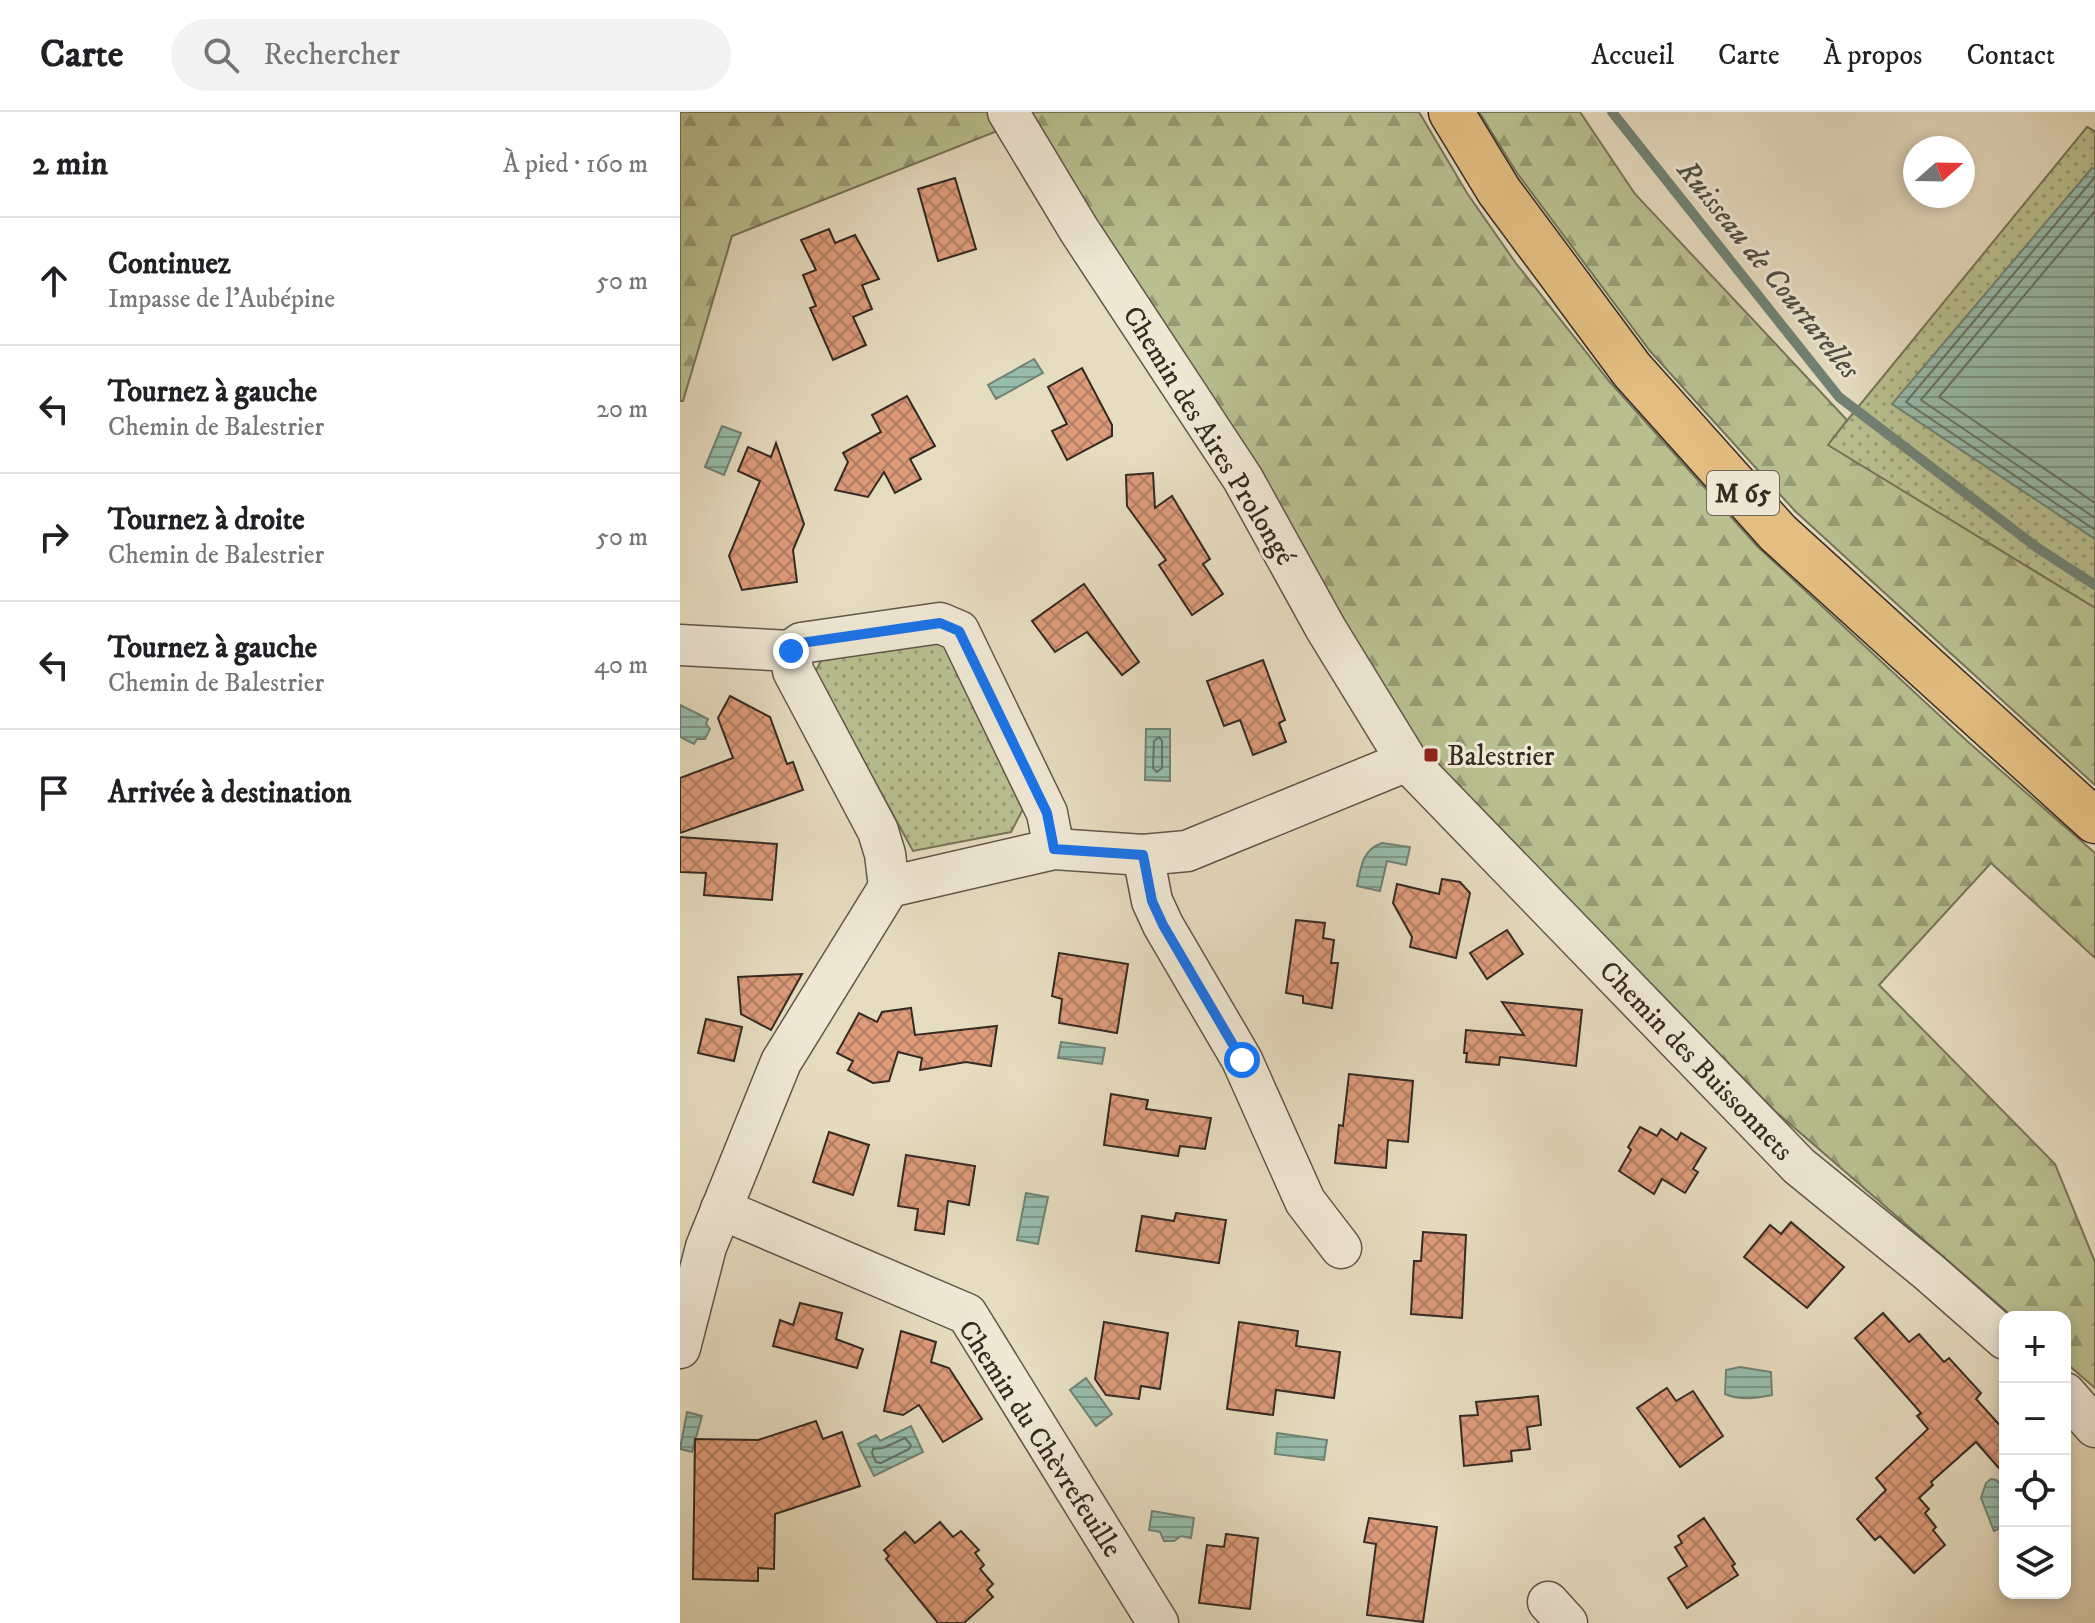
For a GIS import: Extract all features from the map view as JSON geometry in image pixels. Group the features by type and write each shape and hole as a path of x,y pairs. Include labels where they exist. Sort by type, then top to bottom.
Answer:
{"main road":[{"name":"M 65","path":"1451,112 1499,191 1632,370 1778,533 2095,821"}],"street":[{"name":"Chemin des Aires Prolongé","path":"1008,112 1079,230 1243,479 1326,629 1407,761"},
{"path":"680,645 791,651 801,643 940,623 959,631 1047,813 1054,849"},
{"path":"680,1348 693,1245 721,1209 781,1062 889,887 885,854 878,831 793,671 791,651"},
{"path":"889,887 1054,849 1143,855 1187,851 1407,761"},
{"name":"Chemin des Buissonnets","path":"1407,761 1799,1166 1999,1334"},
{"path":"1143,855 1152,901 1163,925 1242,1060 1305,1201 1341,1248"},
{"name":"Chemin du Chèvrefeuille","path":"721,1209 967,1314 1158,1623"},
{"path":"2071,1400 2095,1427"}],"green space":[{"path":"680,112 1008,112 1015,124 732,236 683,401 680,401"},
{"path":"1018,112 1419,112 1467,193 1515,262 1609,381 1757,546 1967,741 2095,853 2095,958 1991,863 1879,985 2055,1164 2095,1262 2095,1388 2071,1367 2071,1311 2006,1311 1775,1111 1411,738"},
{"path":"1479,112 1580,112 1635,194 1847,420 1828,445 2095,608 2095,785 1795,511 1650,351 1517,173"},
{"path":"2087,127 2095,131 2095,608 1827,445"},
{"path":"932,638 949,649 1023,809 1011,832 913,851 815,672 825,654"}],"water":[{"path":"2092,168 2095,169 2095,539 1892,404"},
{"path":"1034,359 1043,373 996,399 988,385"},
{"path":"722,426 741,433 724,475 705,467"},
{"path":"680,705 708,719 706,724 710,729 705,739 697,739 694,744 680,737"},
{"path":"1146,729 1170,729 1170,781 1145,780"},
{"path":"1382,843 1410,847 1406,865 1387,861 1380,891 1357,886 1366,855"},
{"path":"1061,1042 1105,1048 1102,1064 1058,1058"},
{"path":"1026,1193 1048,1197 1038,1244 1017,1240"},
{"path":"1740,1367 1771,1372 1772,1395 1743,1398 1725,1394 1726,1370"},
{"path":"1086,1378 1112,1414 1096,1426 1070,1390"},
{"path":"687,1412 702,1416 692,1452 680,1449"},
{"path":"911,1426 923,1452 874,1476 858,1444 876,1435 880,1441"},
{"path":"1277,1433 1327,1440 1324,1460 1275,1454"},
{"path":"1991,1479 1999,1483 1999,1529 1994,1531 1981,1498 1986,1483"},
{"path":"1152,1511 1194,1518 1191,1538 1181,1536 1174,1541 1164,1541 1160,1532 1149,1530"}],"building":[{"path":"955,178 976,249 938,261 918,189"},
{"path":"829,229 835,243 855,235 879,279 862,285 872,309 853,317 866,345 833,360 810,308 816,306 803,275 816,270 801,240"},
{"path":"1082,368 1112,425 1112,436 1067,460 1052,431 1067,424 1048,387"},
{"path":"907,396 935,446 910,459 921,479 895,493 884,472 868,497 835,490 848,462 843,453 881,432 872,415"},
{"path":"776,443 804,524 793,550 797,582 742,590 729,556 760,481 738,471 748,447 771,457"},
{"path":"1153,473 1155,508 1172,496 1210,559 1203,564 1223,594 1192,615 1159,565 1166,560 1127,506 1126,475"},
{"path":"1084,584 1139,662 1122,675 1087,632 1055,652 1032,621"},
{"path":"1263,660 1285,720 1279,723 1286,742 1253,755 1240,720 1224,726 1207,681"},
{"path":"730,696 770,717 787,764 793,762 803,790 680,833 680,778 733,758 718,718"},
{"path":"680,837 777,844 772,900 704,895 706,873 680,872"},
{"path":"1442,879 1460,882 1470,893 1456,958 1410,947 1412,937 1393,903 1397,884 1439,894"},
{"path":"1296,920 1325,923 1323,938 1334,940 1331,963 1338,963 1332,1008 1303,1003 1303,996 1286,993"},
{"path":"1507,930 1523,954 1487,979 1470,953"},
{"path":"1059,953 1128,964 1117,1033 1059,1023 1062,999 1052,996"},
{"path":"802,974 771,1030 741,1014 738,977"},
{"path":"1502,1002 1582,1010 1576,1066 1500,1057 1499,1065 1466,1062 1466,1030 1524,1035"},
{"path":"911,1008 915,1035 997,1026 991,1066 966,1062 920,1070 922,1058 898,1052 889,1081 873,1083 848,1070 853,1061 837,1053 859,1013 877,1022 882,1012"},
{"path":"706,1019 742,1027 734,1061 698,1053"},
{"path":"1349,1074 1413,1081 1408,1142 1388,1140 1386,1168 1335,1163"},
{"path":"1111,1094 1148,1100 1146,1109 1211,1118 1205,1149 1180,1146 1178,1156 1104,1145"},
{"path":"1640,1127 1657,1136 1661,1129 1677,1140 1681,1133 1706,1148 1693,1169 1698,1172 1685,1193 1662,1179 1654,1194 1619,1171"},
{"path":"829,1132 869,1145 853,1195 813,1182"},
{"path":"906,1155 975,1166 969,1205 948,1201 944,1234 915,1230 918,1209 898,1206"},
{"path":"1176,1213 1226,1220 1219,1263 1136,1251 1142,1216 1174,1221"},
{"path":"1791,1222 1844,1267 1807,1308 1744,1257 1770,1225 1781,1234"},
{"path":"1423,1232 1466,1235 1462,1318 1411,1314 1414,1261 1421,1261"},
{"path":"800,1303 842,1313 836,1339 863,1349 857,1368 773,1346 780,1320 793,1325"},
{"path":"1883,1313 1909,1342 1919,1334 1944,1362 1949,1358 1981,1393 1976,1399 1999,1424 1999,1468 1976,1442 1931,1482 1933,1485 1919,1498 1929,1509 1925,1513 1945,1545 1914,1573 1880,1536 1875,1540 1857,1519 1886,1490 1876,1478 1928,1429 1917,1416 1921,1413 1855,1338"},
{"path":"1104,1322 1168,1333 1160,1389 1141,1386 1139,1399 1106,1395 1095,1379"},
{"path":"1239,1322 1298,1331 1296,1346 1340,1352 1334,1398 1276,1390 1273,1415 1227,1409"},
{"path":"901,1331 936,1342 931,1362 949,1368 982,1419 943,1442 919,1405 903,1415 884,1411"},
{"path":"1667,1388 1676,1401 1693,1391 1723,1436 1680,1467 1637,1408"},
{"path":"1538,1396 1541,1425 1527,1427 1530,1449 1511,1451 1512,1461 1464,1466 1460,1416 1478,1415 1476,1402"},
{"path":"816,1421 823,1439 842,1432 860,1486 775,1514 774,1569 758,1568 758,1581 693,1579 695,1439 758,1440"},
{"path":"1369,1518 1437,1527 1423,1622 1367,1615 1376,1544 1364,1542"},
{"path":"1704,1518 1735,1564 1732,1566 1738,1575 1687,1608 1668,1578 1687,1566 1675,1547 1682,1543 1678,1536"},
{"path":"940,1522 953,1537 961,1531 979,1550 975,1553 984,1565 980,1569 993,1584 987,1590 993,1597 964,1623 938,1623 886,1559 889,1556 884,1550 905,1532 915,1543"},
{"path":"1226,1534 1258,1538 1250,1609 1199,1603 1207,1545 1224,1547"}],"waterway":[{"name":"Ruisseau de Courtarelles","path":"1612,112 1839,397 2039,549 2095,585"}],"place":[{"name":"Balestrier","path":"1431,755"}],"route":[{"path":"791,651 801,643 940,623 959,631 1047,813 1054,849 1143,855 1152,901 1163,925 1183,964 1242,1060"}]}
